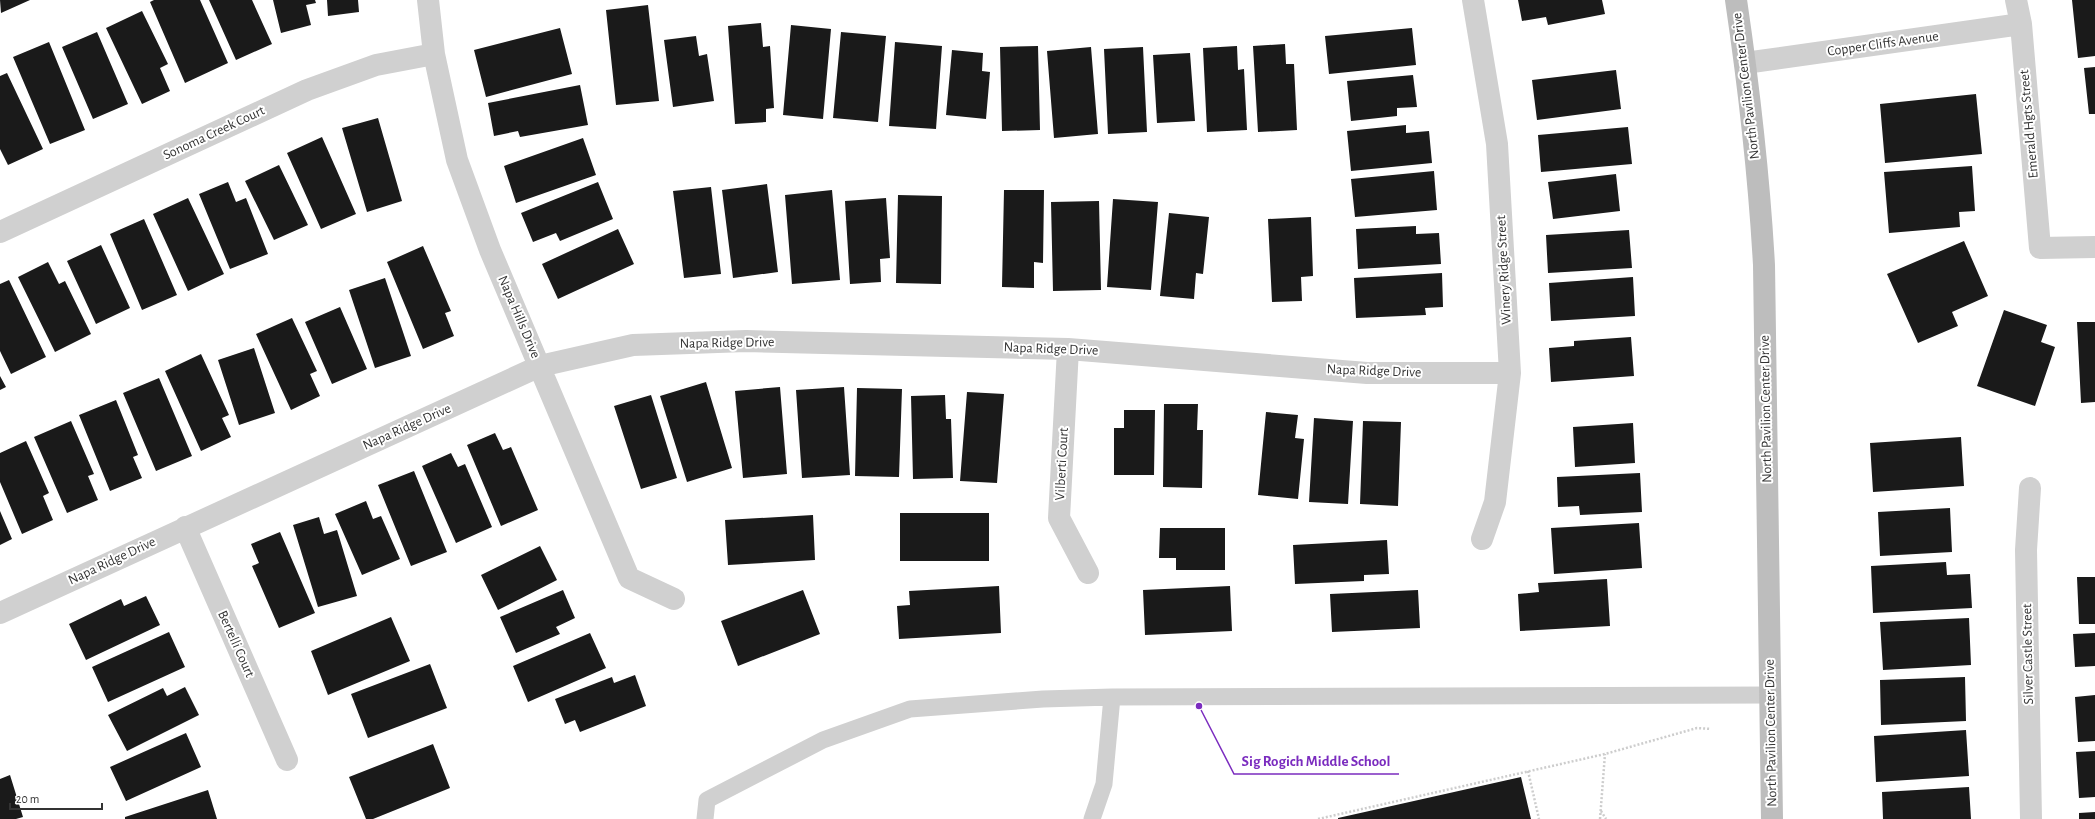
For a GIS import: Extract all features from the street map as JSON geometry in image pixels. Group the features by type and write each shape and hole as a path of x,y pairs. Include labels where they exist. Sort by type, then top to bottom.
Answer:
{"street":[{"name":"Napa Hills Drive","path":"428,0 434,54 457,160 490,250 629,578 674,599"},
{"name":"Winery Ridge Street","path":"1473,0 1497,144 1510,373 1495,502 1482,539"},
{"name":"North Pavilion Center Drive","path":"1736,0 1745,63 1760,206 1764,265 1772,819"},
{"name":"Emerald Hgts Street","path":"2016,0 2021,24 2040,248 2095,247"},
{"name":"Copper Cliffs Avenue","path":"1745,63 2021,24"},
{"name":"Sonoma Creek Court","path":"0,232 307,90 376,65 434,54"},
{"name":"Napa Ridge Drive","path":"0,613 185,527 540,366 633,345 746,341 1068,349 1367,373 1510,373"},
{"name":"Vilberti Court","path":"1068,349 1059,518 1088,573"},
{"name":"Silver Castle Street","path":"2030,488 2026,550 2031,819"},
{"name":"Bertelli Court","path":"185,527 287,760"}],"lane":[{"path":"705,819 707,800 823,740 910,709 1043,699 1112,697 1771,695"},
{"path":"1092,819 1104,784 1112,697"}],"path":[{"path":"1318,819 1605,754 1697,728 1711,729"},
{"path":"1600,819 1605,754"},
{"path":"1528,771 1539,819"},
{"path":"1601,810 1606,819"}],"building":[{"path":"0,0 30,0 1,13"},
{"path":"154,0 200,0 228,63 185,83 150,2"},
{"path":"209,0 252,0 272,44 236,60"},
{"path":"273,0 315,0 316,3 306,5 311,25 281,33"},
{"path":"327,0 358,0 359,12 328,16"},
{"path":"1518,0 1602,0 1605,14 1548,25 1546,17 1522,21"},
{"path":"2072,0 2095,0 2095,56 2078,58"},
{"path":"648,5 659,101 616,105 606,10"},
{"path":"142,11 168,64 160,68 170,91 142,104 106,28"},
{"path":"761,23 763,47 770,46 774,108 766,109 766,122 735,124 728,26"},
{"path":"791,25 831,29 823,119 783,115"},
{"path":"560,28 572,74 486,97 474,50"},
{"path":"1412,28 1416,65 1329,74 1325,36"},
{"path":"97,32 128,104 93,119 62,47"},
{"path":"841,32 886,36 878,122 833,118"},
{"path":"696,36 699,56 707,54 714,101 673,107 664,40"},
{"path":"49,42 85,130 50,144 13,57"},
{"path":"895,42 942,46 936,129 889,126"},
{"path":"1285,44 1286,64 1294,64 1297,130 1258,132 1253,46"},
{"path":"1038,46 1040,130 1002,131 1000,47"},
{"path":"1237,46 1238,70 1244,69 1247,130 1207,132 1203,48"},
{"path":"1091,47 1098,134 1054,138 1047,51"},
{"path":"1143,47 1147,132 1108,134 1104,49"},
{"path":"952,50 983,53 982,71 990,72 986,119 946,115"},
{"path":"1190,53 1195,121 1157,123 1153,55"},
{"path":"2095,67 2095,114 2089,114 2084,68"},
{"path":"1616,70 1621,109 1537,120 1532,80"},
{"path":"7,73 43,149 8,165 0,149 0,76"},
{"path":"1413,75 1417,107 1397,108 1397,116 1351,121 1347,81"},
{"path":"580,85 588,125 520,137 518,131 494,136 488,103"},
{"path":"1976,94 1982,154 1885,163 1880,104"},
{"path":"378,118 402,201 367,212 342,128"},
{"path":"1406,125 1406,133 1429,131 1432,163 1351,171 1347,131"},
{"path":"1628,127 1632,164 1541,172 1538,135"},
{"path":"322,137 356,214 321,229 287,153"},
{"path":"583,138 596,175 516,203 504,166"},
{"path":"279,165 308,225 274,240 245,181"},
{"path":"1972,166 1975,211 1959,212 1960,227 1889,233 1884,172"},
{"path":"1434,171 1437,210 1355,217 1351,179"},
{"path":"1616,174 1620,211 1553,219 1548,182"},
{"path":"228,182 236,202 246,198 268,254 230,269 199,194"},
{"path":"598,182 613,219 560,241 556,233 533,242 521,213"},
{"path":"767,184 778,272 733,278 722,190"},
{"path":"711,187 721,274 684,278 673,191"},
{"path":"832,190 840,280 792,284 785,195"},
{"path":"1004,190 1044,190 1043,263 1034,262 1034,288 1002,287"},
{"path":"898,195 942,196 941,284 896,283"},
{"path":"188,198 224,274 188,291 153,214"},
{"path":"886,198 890,258 880,259 881,282 850,284 845,201"},
{"path":"1113,199 1158,202 1151,290 1107,287"},
{"path":"1099,201 1101,290 1053,291 1051,202"},
{"path":"1169,213 1209,217 1203,274 1196,273 1194,299 1160,296"},
{"path":"1311,217 1313,276 1301,277 1302,301 1272,302 1268,219"},
{"path":"144,219 177,295 142,310 110,234"},
{"path":"1416,226 1416,234 1439,233 1441,264 1358,269 1356,229"},
{"path":"618,229 634,264 558,299 542,264"},
{"path":"1629,230 1632,268 1548,273 1546,235"},
{"path":"1964,241 1988,296 1952,312 1958,326 1918,343 1887,274"},
{"path":"101,245 130,308 96,324 67,261"},
{"path":"423,246 451,311 445,313 454,336 423,349 387,262"},
{"path":"48,262 59,284 65,281 91,334 55,352 18,277"},
{"path":"1442,273 1443,307 1425,308 1426,315 1356,318 1354,278"},
{"path":"1633,277 1635,316 1551,321 1549,283"},
{"path":"385,278 411,356 375,368 349,290"},
{"path":"9,280 46,357 11,374 0,351 0,284"},
{"path":"340,307 367,369 332,384 305,322"},
{"path":"2004,310 2047,325 2041,342 2055,347 2035,406 1977,386"},
{"path":"292,318 317,371 310,374 320,396 291,410 256,334"},
{"path":"2077,322 2095,322 2095,402 2081,403"},
{"path":"1631,337 1634,376 1551,382 1549,348 1574,346 1574,341"},
{"path":"254,348 275,413 239,425 218,360"},
{"path":"201,354 229,415 222,418 231,437 201,451 165,371"},
{"path":"0,376 6,387 0,390"},
{"path":"159,378 192,456 156,471 123,393"},
{"path":"706,382 732,468 687,482 660,396"},
{"path":"780,387 787,474 743,478 735,391"},
{"path":"844,387 850,475 802,478 796,390"},
{"path":"857,388 902,389 899,477 855,476"},
{"path":"967,392 1004,394 997,483 960,481"},
{"path":"651,395 677,478 641,489 614,406"},
{"path":"945,395 946,419 951,419 953,478 913,479 911,396"},
{"path":"116,400 138,455 133,457 142,478 110,491 79,415"},
{"path":"1164,404 1198,404 1197,430 1203,430 1202,488 1163,487"},
{"path":"1124,410 1155,410 1154,475 1114,475 1114,428 1124,428"},
{"path":"1266,412 1298,415 1295,438 1304,439 1298,499 1258,495"},
{"path":"1314,418 1353,421 1348,504 1309,502"},
{"path":"71,421 94,474 88,476 98,500 67,513 34,437"},
{"path":"1363,421 1401,422 1398,506 1360,504"},
{"path":"1633,423 1635,463 1575,467 1573,427"},
{"path":"495,433 503,450 511,447 538,510 501,526 467,445"},
{"path":"1961,437 1964,486 1873,492 1870,443"},
{"path":"26,441 49,493 43,496 53,520 22,534 0,482 0,453"},
{"path":"451,453 458,467 465,464 492,527 456,543 422,466"},
{"path":"414,471 447,552 411,566 378,485"},
{"path":"1640,473 1642,512 1580,515 1579,506 1558,507 1557,477"},
{"path":"366,501 373,519 381,516 400,559 362,575 335,514"},
{"path":"1950,508 1952,552 1880,556 1878,512"},
{"path":"0,511 12,539 0,545"},
{"path":"900,513 989,513 989,561 900,561"},
{"path":"813,515 815,560 728,565 725,520"},
{"path":"319,517 324,534 337,530 357,596 318,607 293,525"},
{"path":"1639,523 1642,568 1554,574 1551,528"},
{"path":"1160,528 1225,528 1225,570 1176,570 1176,558 1159,558"},
{"path":"280,532 315,613 279,628 252,566 259,563 251,544"},
{"path":"1387,540 1389,574 1364,575 1364,581 1295,584 1293,545"},
{"path":"540,546 557,580 498,610 481,575"},
{"path":"1946,562 1947,575 1970,574 1972,608 1873,613 1871,566"},
{"path":"2077,577 2095,577 2095,624 2079,624"},
{"path":"1607,579 1610,626 1520,631 1518,594 1539,592 1538,583"},
{"path":"999,586 1001,633 899,639 897,606 910,605 909,591"},
{"path":"1230,586 1232,631 1145,635 1143,590"},
{"path":"563,590 575,618 556,627 560,634 516,653 500,617"},
{"path":"803,590 820,634 738,666 721,621"},
{"path":"1418,590 1420,628 1332,632 1330,594"},
{"path":"146,596 160,625 86,660 69,624 121,599 124,606"},
{"path":"391,617 410,661 328,695 311,651"},
{"path":"1969,618 1971,665 1883,670 1880,622"},
{"path":"169,632 185,667 108,702 92,667"},
{"path":"590,633 606,668 528,702 513,666"},
{"path":"2095,633 2095,666 2075,667 2073,634"},
{"path":"430,664 447,708 368,738 351,694"},
{"path":"635,675 646,706 580,732 575,720 565,724 555,699 612,677 614,683"},
{"path":"1965,677 1966,721 1881,725 1880,680"},
{"path":"185,687 199,715 127,751 108,715 163,688 167,696"},
{"path":"2095,695 2095,741 2078,742 2075,697"},
{"path":"1966,730 1969,776 1876,782 1874,736"},
{"path":"186,733 201,767 126,801 110,767"},
{"path":"433,744 450,788 373,819 366,819 349,777"},
{"path":"2095,751 2095,797 2079,798 2076,752"},
{"path":"10,775 23,817 16,819 0,819 0,779"},
{"path":"1521,777 1531,819 1338,819 1338,818"},
{"path":"1969,787 1971,819 1883,819 1882,792"},
{"path":"208,790 217,819 125,819 125,817"},
{"path":"2095,812 2095,819 2079,819 2079,813"}],"place":[{"name":"Sig Rogich Middle School","path":"1199,706"}]}
